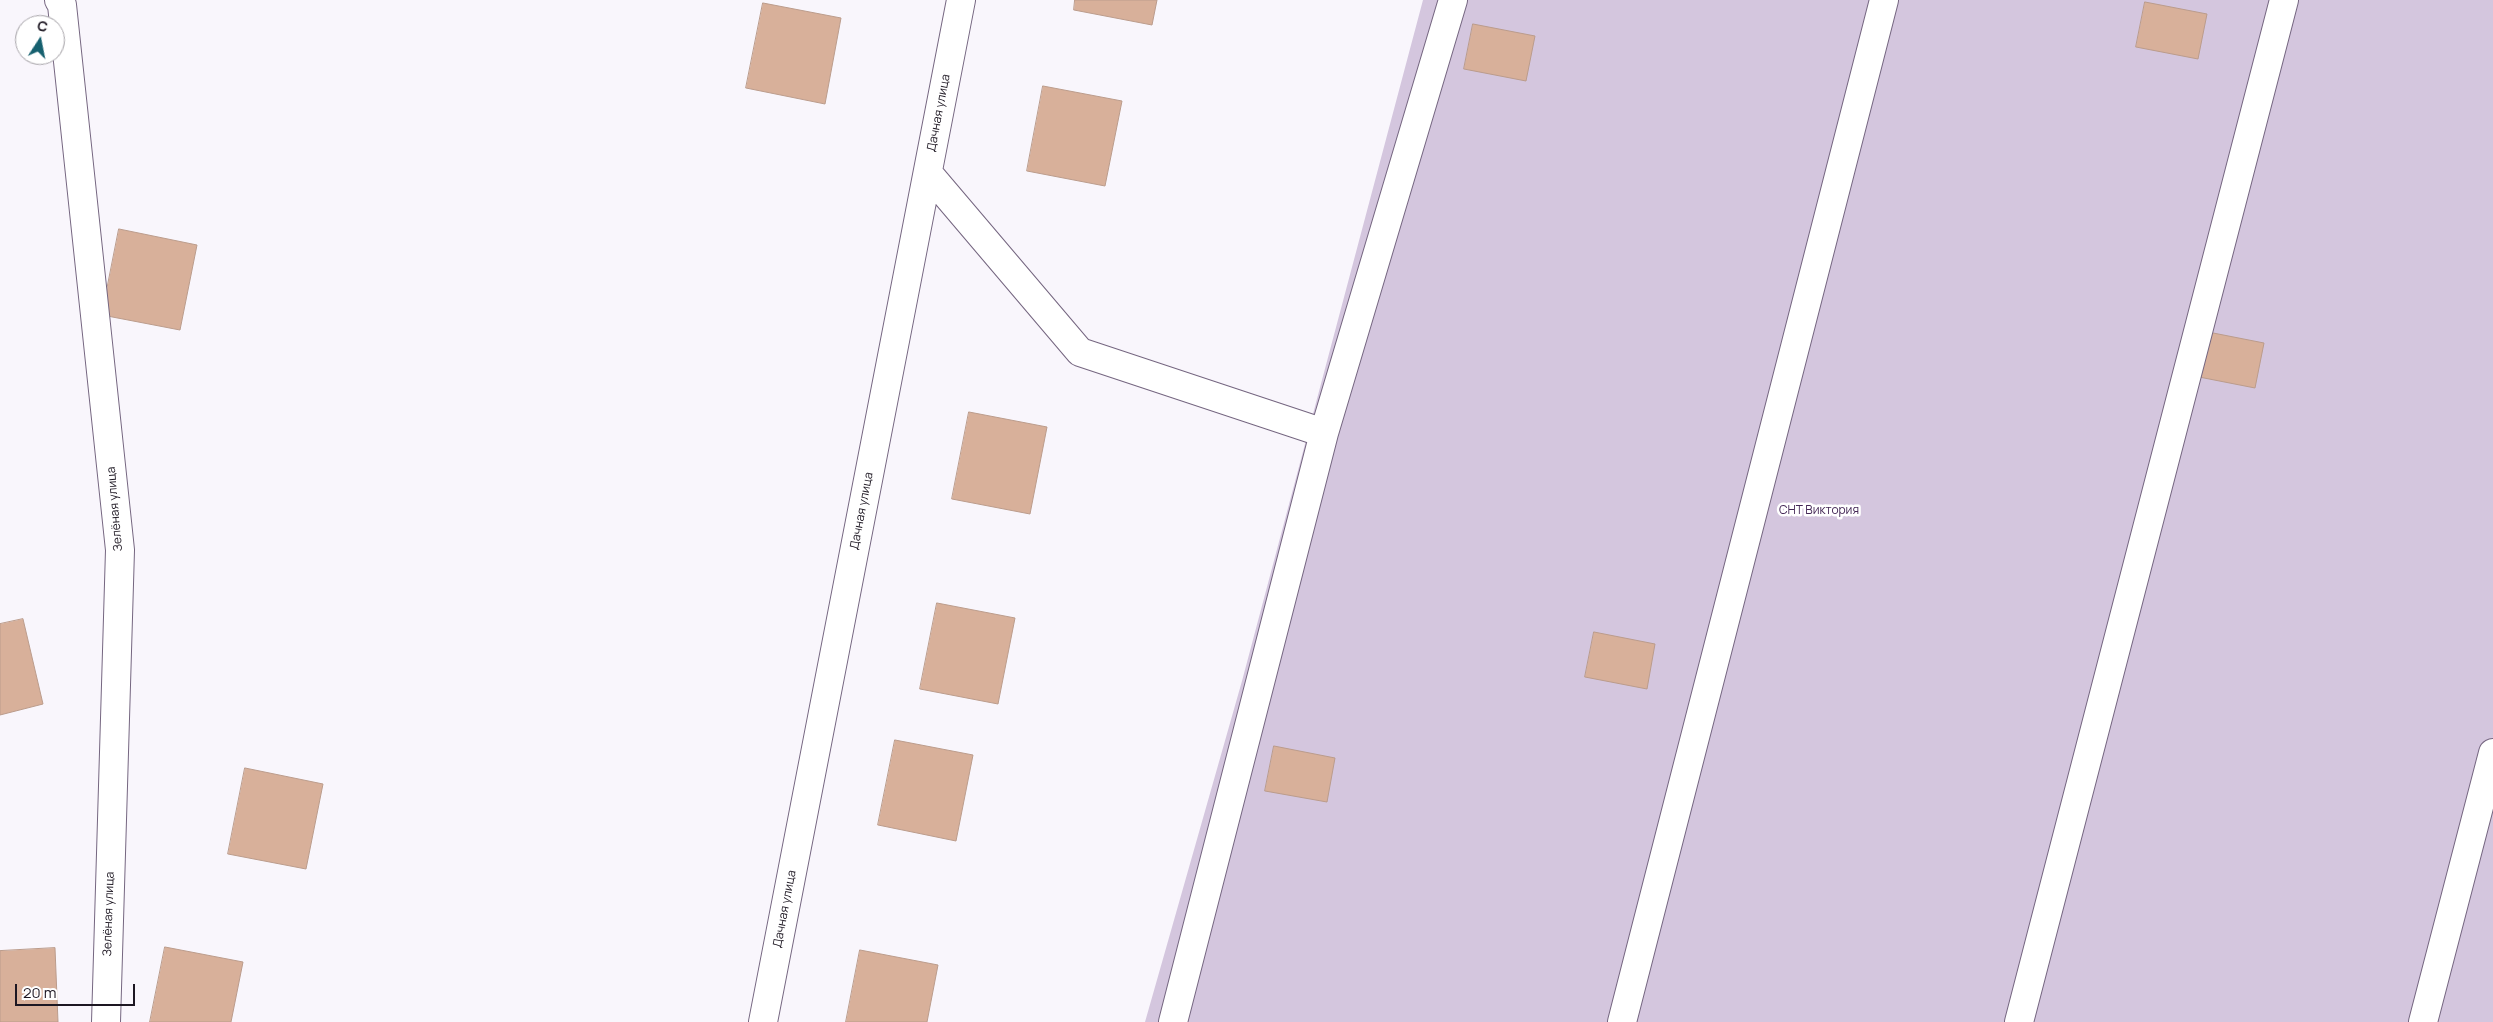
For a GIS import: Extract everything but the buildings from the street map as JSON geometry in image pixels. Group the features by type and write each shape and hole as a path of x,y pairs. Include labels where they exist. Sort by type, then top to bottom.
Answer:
{"street":[{"name":"Зелёная улица","path":"59,0 63,15 120,550 106,1022"},
{"name":"Дачная улица","path":"763,1022 961,0"},
{"path":"1173,1022 1324,433 1453,0"},
{"path":"1622,1022 1884,0"},
{"path":"2019,1022 2284,0"},
{"path":"928,173 1080,352 1324,433"},
{"path":"2423,1022 2493,753"}],"green space":[{"name":"СНТ Виктория","path":"1423,0 2493,0 2493,1022 1145,1022 1242,681"}]}
